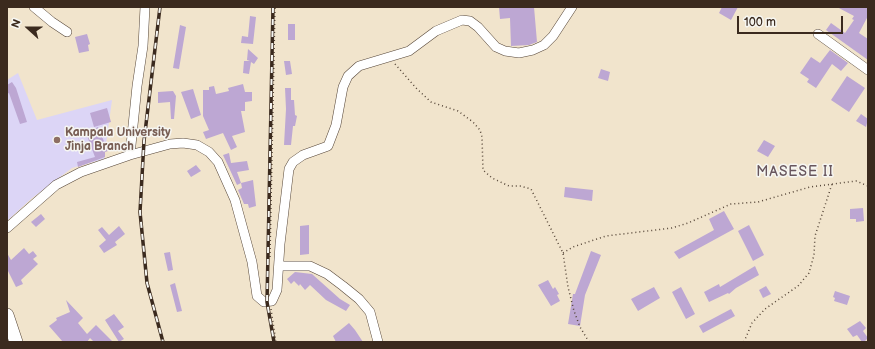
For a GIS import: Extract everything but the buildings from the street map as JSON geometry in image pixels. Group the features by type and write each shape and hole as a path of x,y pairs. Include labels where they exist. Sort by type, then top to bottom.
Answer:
{"highway":[{"path":"7,315 16,342"}],"street":[{"path":"34,7 67,32"},
{"path":"130,155 136,86 143,46 145,7"},
{"path":"7,228 56,185 80,172 130,155 170,144 183,143 197,145 209,152 218,162 235,200 252,262 256,293 260,299 270,302 274,300 276,296 275,264 280,244 289,169 293,162 303,155 328,146 336,125 343,87 348,76 359,66 409,51 436,31 462,20 470,21 478,27 496,48 505,51 519,52 533,50 544,45 553,36 572,7"},
{"path":"818,34 868,70"},
{"path":"275,264 310,266 327,274 343,286 359,299 370,312 378,342"}],"path":[{"path":"275,7 275,264"},
{"path":"389,56 416,88 431,102 458,111 473,122 480,130 482,137 483,170 492,178 509,186 520,186 531,189 563,253 568,287 574,311 580,327 589,342"},
{"path":"563,253 573,247 606,236 672,228 688,223 731,204 758,202 810,186 856,181 868,186"},
{"path":"744,342 752,323 764,309 798,286 809,273 814,255 815,236 832,184"},
{"path":"270,302 276,342"}],"shaded area":[{"name":"Kampala University Jinja Branch","path":"18,73 37,120 112,100 104,159 72,168 31,199 7,221 7,80"}],"railway":[{"path":"160,7 144,141 140,212 147,283 163,342"},
{"path":"273,7 267,302 274,342"}],"place":[{"name":"Kampala University Jinja Branch","path":"57,140"}],"district":[{"name":"MASESE II","path":"795,172"}]}
